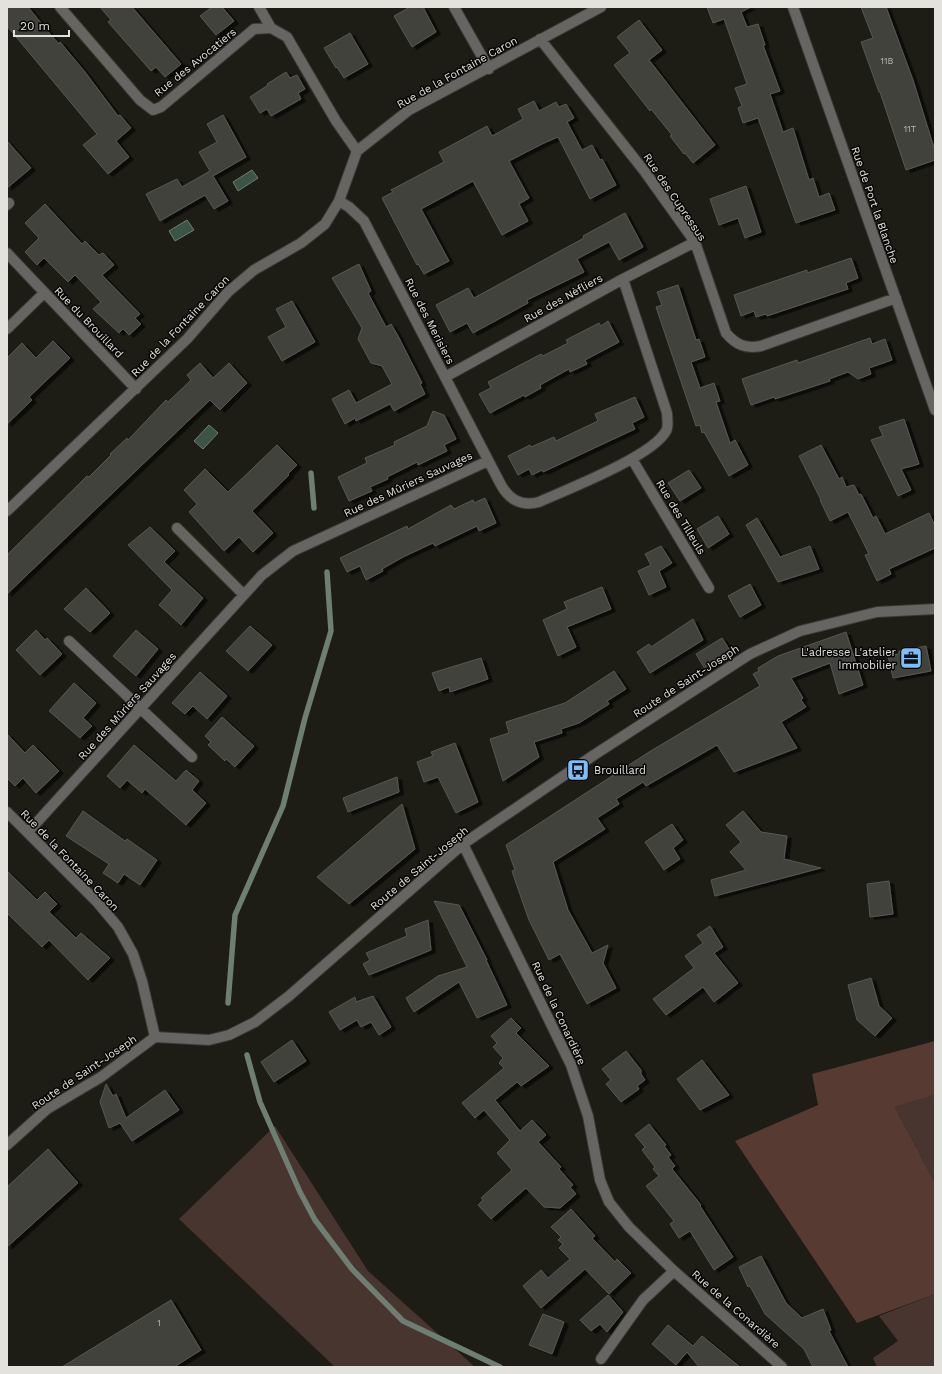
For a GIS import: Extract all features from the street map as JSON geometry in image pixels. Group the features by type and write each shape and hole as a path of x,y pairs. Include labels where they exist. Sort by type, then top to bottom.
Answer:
{"street":[{"name":"Rue des Avocatiers","path":"60,7 140,100 153,110 161,107 254,29 271,28"},
{"path":"260,7 271,28 287,37 336,121 357,151"},
{"path":"454,7 489,69"},
{"name":"Rue de la Fontaine Caron","path":"7,511 136,389 187,338 228,292 254,270 314,234 325,224 340,201 357,151 409,110 489,69 540,39 601,7"},
{"name":"Rue de Port la Blanche","path":"793,7 934,406"},
{"name":"Rue des Cupressus","path":"540,39 646,172 695,242 726,333 737,344 745,347 761,346 896,298"},
{"name":"Rue des Merisiers","path":"340,201 350,207 364,221 488,461"},
{"name":"Rue des Nèfliers","path":"445,377 623,279 695,242"},
{"path":"7,253 44,293"},
{"name":"Rue des Mûriers Sauvages","path":"28,832 262,575 293,551 488,461 504,491 510,497 518,502 532,504 632,459 654,446 667,430 667,413 623,279"},
{"name":"Rue du Brouillard","path":"7,329 44,293 136,389"},
{"name":"Rue des Tilleuls","path":"632,459 709,588"},
{"path":"177,528 244,595"},
{"name":"Route de Saint-Joseph","path":"7,1145 47,1109 101,1077 155,1037 209,1040 228,1035 255,1022 284,1000 463,844 594,755 750,654 800,631 877,612 935,609"},
{"path":"69,641 142,708 192,757"},
{"name":"Rue de la Fontaine Caron","path":"7,812 97,902 118,927 133,954 142,981 155,1037"},
{"name":"Rue de la Conardière","path":"463,844 571,1065 588,1116 600,1180 609,1202 629,1227 674,1271 782,1367"},
{"path":"601,1359 643,1300 674,1271"}],"shaded area":[{"path":"252,170 258,178 238,191 233,182"},
{"path":"187,220 194,230 175,241 169,231"},
{"path":"209,425 218,433 203,449 194,441"},
{"path":"935,1041 935,1095 895,1107 935,1183 935,1294 857,1323 735,1141 818,1105 812,1074"},
{"path":"935,1095 935,1183 895,1107"},
{"path":"275,1126 368,1271 475,1367 335,1367 179,1219"},
{"path":"935,1294 935,1367 877,1367 873,1358 898,1341 879,1316"}],"building":[{"path":"7,7 28,7 50,34 59,44 60,42 85,72 118,116 120,115 131,128 116,141 129,157 108,174 83,145 97,134 7,26"},
{"path":"100,7 132,7 181,64 165,77 156,67 151,71 108,22 111,20"},
{"path":"212,7 222,7 234,21 216,35 200,16"},
{"path":"410,7 423,7 436,32 412,47 394,16"},
{"path":"707,7 751,7 741,12 747,27 758,24 765,45 763,45 780,91 770,94 783,132 793,128 809,180 813,178 819,197 829,193 835,210 796,223 758,118 743,123 738,108 742,106 735,88 747,84 724,19 713,23"},
{"path":"861,7 886,7 913,80 935,151 935,160 906,170 880,92 861,42 873,38"},
{"path":"639,20 662,50 649,60 715,145 693,163 685,153 684,154 670,136 672,135 651,109 650,111 614,65 630,53 617,37"},
{"path":"350,33 368,64 344,78 324,48"},
{"path":"286,72 290,78 297,75 305,89 298,93 301,99 271,116 267,109 260,113 250,97"},
{"path":"534,101 539,111 556,102 559,107 566,104 574,118 567,122 582,150 592,145 600,160 602,159 616,185 590,199 558,137 544,143 509,161 529,198 519,204 528,221 502,235 473,181 421,209 449,261 424,274 418,264 417,265 382,198 393,192 391,190 444,162 439,152 487,126 492,136 523,119 518,109"},
{"path":"223,115 246,157 213,176 228,201 214,209 205,195 160,221 146,194 177,179 182,187 210,171 199,152 217,142 207,124"},
{"path":"7,141 31,168 7,188"},
{"path":"746,186 761,232 745,238 738,218 719,225 710,199"},
{"path":"45,204 82,244 85,241 99,255 103,253 114,265 102,275 140,314 135,318 141,324 129,335 123,329 119,333 93,309 101,302 75,275 68,282 44,258 37,265 25,252 39,238 25,223"},
{"path":"625,213 643,247 619,260 609,242 577,259 584,272 527,300 528,303 473,333 467,323 450,332 436,305 468,288 474,298 584,238 583,236"},
{"path":"851,258 858,278 846,283 848,289 767,316 766,314 756,317 754,311 741,316 734,295 807,270 807,273"},
{"path":"359,264 371,291 368,293 386,327 391,324 397,334 422,383 420,384 425,394 394,411 390,404 356,421 355,418 345,424 332,399 349,390 356,403 392,384 382,366 371,363 358,339 362,328 332,278"},
{"path":"678,285 696,340 699,339 705,357 691,362 700,388 714,383 720,401 716,402 730,443 735,440 748,465 729,476 704,432 702,433 700,425 696,426 656,307 662,305 657,292"},
{"path":"292,301 315,342 282,361 268,337 286,327 276,309"},
{"path":"608,321 619,342 585,360 587,364 570,372 569,369 540,385 541,388 525,397 524,395 490,413 479,394 491,388 488,382 541,354 543,356 568,343 566,340 599,323 601,326"},
{"path":"870,338 872,344 885,339 892,360 869,368 871,374 858,379 848,372 829,379 830,381 775,399 774,397 751,405 742,379 797,360 798,363"},
{"path":"53,341 70,358 29,397 32,400 7,424 7,358 22,343 36,358"},
{"path":"200,363 213,378 229,363 247,383 220,410 210,400 7,594 7,555 87,476 89,477 111,455 110,454 127,438 128,440 166,400 168,402 191,380 187,375"},
{"path":"635,397 644,417 632,423 635,429 543,472 542,470 532,475 529,469 518,475 508,456 530,445 531,447 554,437 556,441 598,421 595,414"},
{"path":"433,411 444,415 456,439 444,445 447,451 418,465 417,462 387,477 388,479 370,487 372,491 349,501 338,477 367,463 365,458 395,445 394,442 427,426"},
{"path":"904,419 919,464 901,469 911,490 898,496 871,440 883,436 879,427"},
{"path":"277,445 297,465 288,474 289,475 252,511 273,533 253,552 239,537 224,551 189,512 197,504 184,490 205,469 228,492"},
{"path":"821,445 839,479 842,477 846,487 854,485 859,495 861,494 873,518 876,516 885,534 929,513 935,526 935,548 889,569 891,574 877,581 865,555 869,554 848,512 830,521 799,456"},
{"path":"689,470 701,488 680,501 668,483"},
{"path":"485,498 496,523 479,531 477,526 435,546 433,543 403,557 382,569 383,571 366,580 360,566 347,572 340,558 407,526 408,529 451,505 454,509 473,500 474,503"},
{"path":"718,516 729,534 708,548 697,529"},
{"path":"757,518 780,557 810,546 819,569 778,582 746,525"},
{"path":"150,527 175,551 164,562 203,598 181,625 159,605 172,590 128,545"},
{"path":"661,546 672,563 659,571 666,587 649,595 638,571 651,565 645,554"},
{"path":"750,584 761,605 740,617 728,596"},
{"path":"602,587 611,609 567,627 576,647 558,656 543,620 567,609 564,602"},
{"path":"86,588 110,613 90,632 64,609"},
{"path":"693,619 703,640 650,673 637,652 649,644 651,647"},
{"path":"250,626 272,645 248,671 226,651"},
{"path":"36,630 45,640 47,638 62,654 40,675 16,650"},
{"path":"136,630 158,649 136,676 113,656"},
{"path":"846,632 863,685 839,694 830,663 791,678 803,698 801,700 806,707 781,722 797,748 734,772 717,745 646,786 643,782 616,799 619,804 597,818 605,829 553,862 568,910 592,953 608,945 603,963 616,988 587,1004 560,954 549,960 529,920 512,871 515,870 506,845 649,752 760,686 753,674 759,671 758,668 778,656"},
{"path":"722,638 731,652 705,669 696,654"},
{"path":"926,646 931,671 893,678 888,656 899,654 899,651"},
{"path":"481,658 488,679 450,692 449,687 439,691 432,673"},
{"path":"614,671 626,689 607,701 609,704 579,723 561,729 562,733 534,742 539,757 503,781 490,739 509,733 506,722 565,703"},
{"path":"200,672 227,696 207,719 193,706 185,714 172,703"},
{"path":"74,683 96,703 83,718 92,726 80,738 49,711"},
{"path":"222,717 254,746 235,767 226,759 225,761 208,745 211,742 205,736"},
{"path":"7,734 25,753 33,745 59,771 36,793 23,778 15,786 7,778"},
{"path":"455,743 478,802 456,813 438,777 424,782 417,762 433,756 431,752"},
{"path":"134,745 176,781 186,770 199,781 192,790 206,803 186,825 145,789 142,793 127,780 120,788 107,776"},
{"path":"397,777 399,792 348,812 343,798"},
{"path":"402,804 415,849 349,904 317,877"},
{"path":"83,811 125,841 127,839 157,860 140,885 124,874 118,883 103,873 109,864 66,836"},
{"path":"743,811 761,832 787,836 784,859 821,868 715,896 711,880 746,870 730,852 741,842 726,825"},
{"path":"672,824 683,840 673,848 680,859 664,870 645,842"},
{"path":"7,871 37,900 45,892 57,904 49,912 76,938 81,933 110,958 88,980 49,940 42,947 7,913"},
{"path":"889,881 893,914 870,917 867,884"},
{"path":"434,901 459,905 487,960 507,1005 477,1018 459,982 414,1012 406,998 438,976 467,967"},
{"path":"428,920 431,950 369,975 363,964 370,960 366,953 407,936 405,929"},
{"path":"710,926 723,947 714,953 738,983 714,1002 703,987 666,1015 653,999 694,968 685,956 703,943 697,935"},
{"path":"871,978 879,1006 892,1018 875,1036 857,1020 848,985"},
{"path":"373,996 391,1027 379,1035 371,1022 361,1027 357,1020 340,1030 329,1012 355,997 356,1002"},
{"path":"511,1018 521,1028 516,1033 549,1066 521,1086 517,1082 495,1100 520,1131 532,1120 546,1135 538,1142 561,1167 559,1169 573,1185 570,1187 576,1194 560,1208 544,1207 526,1188 491,1219 478,1205 483,1200 481,1198 512,1170 497,1153 510,1140 484,1110 475,1118 462,1103 504,1068 499,1063 503,1058 493,1047 497,1043 491,1036"},
{"path":"292,1040 306,1061 274,1082 261,1062"},
{"path":"626,1051 641,1070 641,1074 645,1080 637,1086 639,1089 621,1102 606,1084 611,1080 602,1069"},
{"path":"702,1060 729,1095 700,1110 677,1079"},
{"path":"106,1084 113,1096 116,1094 126,1118 165,1090 179,1110 132,1141 120,1123 109,1128 100,1102"},
{"path":"649,1124 666,1145 664,1146 671,1155 668,1157 675,1166 672,1169 701,1205 700,1206 733,1257 714,1270 690,1231 679,1238 670,1224 674,1221 646,1186 659,1176 653,1169 655,1167 642,1150 645,1147 635,1135"},
{"path":"48,1149 78,1183 7,1247 7,1187"},
{"path":"571,1209 595,1236 592,1238 615,1262 617,1259 631,1273 609,1294 585,1269 541,1308 523,1286 541,1270 548,1278 570,1259 559,1248 563,1244 558,1240 561,1237 551,1227"},
{"path":"761,1256 786,1303 802,1318 823,1309 831,1330 829,1331 848,1367 813,1367 804,1349 765,1314 750,1286 748,1287 739,1267"},
{"path":"608,1295 623,1312 607,1332 600,1324 591,1331 580,1320"},
{"path":"171,1300 201,1350 174,1367 62,1367"},
{"path":"543,1314 564,1322 552,1354 529,1345"},
{"path":"668,1325 693,1346 702,1336 740,1367 699,1367 687,1352 676,1365 652,1344"}],"waterway":[{"path":"311,473 314,508"},
{"path":"228,1003 235,915 283,806 305,718 331,631 327,572"},
{"path":"247,1055 260,1102 300,1192 315,1220 352,1269 403,1321 500,1367"}],"place":[{"name":"L'adresse L'atelier Immobilier","path":"911,658"},
{"name":"Brouillard","path":"578,770"}]}
